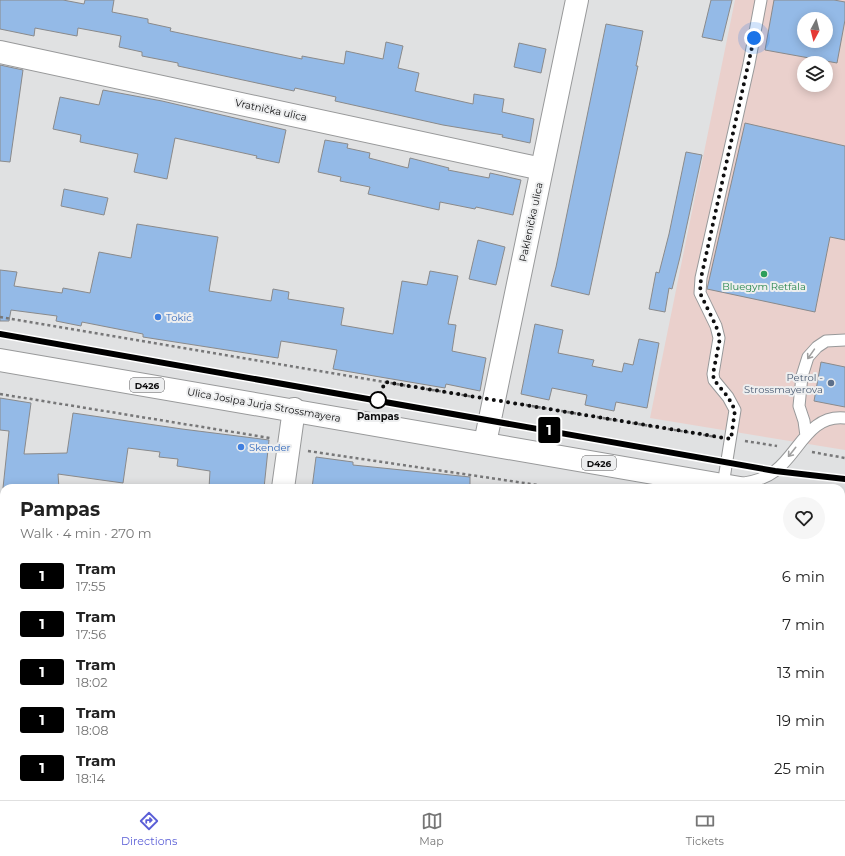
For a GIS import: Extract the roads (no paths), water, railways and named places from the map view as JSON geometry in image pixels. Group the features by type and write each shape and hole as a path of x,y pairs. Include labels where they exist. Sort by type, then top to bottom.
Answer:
{"street":[{"name":"Paklenička ulica","path":"485,443 577,0"},
{"name":"Vratnička ulica","path":"0,52 542,169"},
{"name":"Ulica Josipa Jurja Strossmayera","path":"0,360 294,409 713,484"},
{"path":"284,484 294,409"}],"lane":[{"path":"730,484 731,439 735,410 728,397 714,380 713,374 720,338 716,326 700,293 701,278 749,64 761,0"},
{"path":"806,436 804,421 799,406 802,376 808,357 816,347 826,341 845,340"},
{"path":"744,484 762,478 775,471 817,425 828,418 845,418"}],"tram line":[{"name":"1","path":"0,334 319,389 775,471 845,479"}],"place":[{"name":"Bluegym Retfala","path":"764,274"},
{"name":"Tokić","path":"158,317"},
{"name":"Petrol - Strossmayerova","path":"831,383"},
{"name":"Pampas","path":"378,400"},
{"name":"Skender","path":"241,447"}]}
